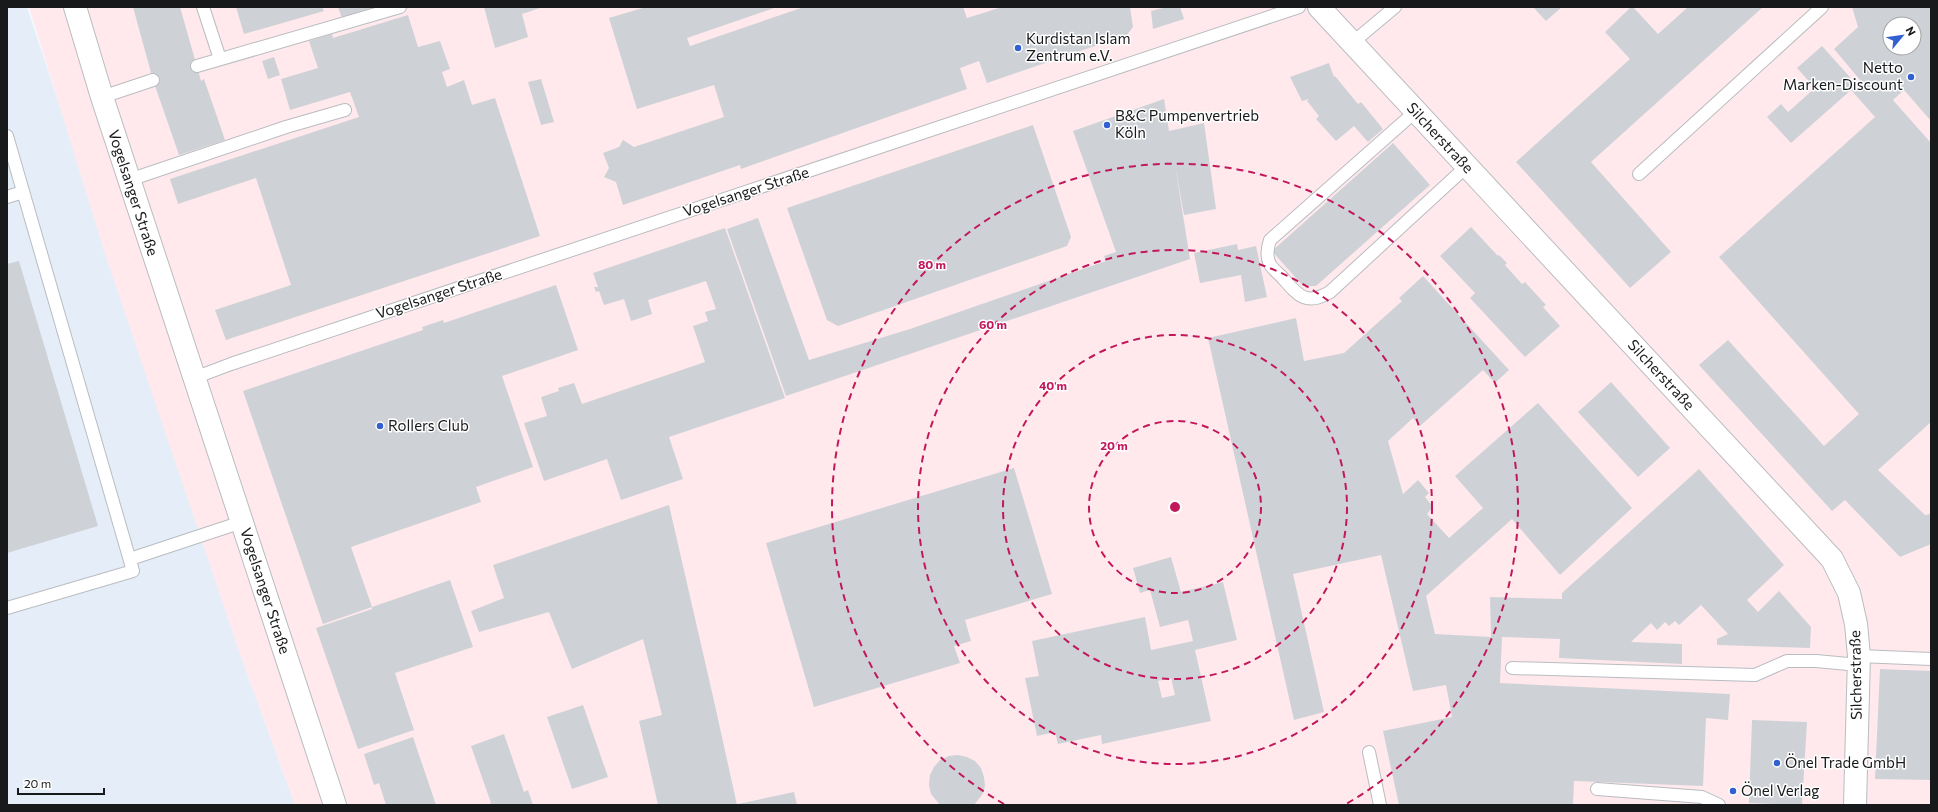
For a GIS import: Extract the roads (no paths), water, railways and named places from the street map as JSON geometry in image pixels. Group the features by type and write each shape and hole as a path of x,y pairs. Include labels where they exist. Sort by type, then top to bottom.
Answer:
{"street":[{"name":"Vogelsanger Straße","path":"75,7 129,180 335,805"},
{"name":"Silcherstraße","path":"1319,7 1832,559 1848,593 1856,624 1859,660 1855,805"}],"lane":[{"path":"203,7 220,59"},
{"path":"197,66 400,7"},
{"name":"Vogelsanger Straße","path":"194,378 239,361 1299,7"},
{"path":"1352,42 1395,7"},
{"path":"1639,174 1822,7"},
{"path":"102,97 153,80"},
{"path":"129,180 286,127 345,110"},
{"path":"1416,111 1270,240 1268,248 1269,262 1297,294 1308,298 1319,299 1330,292 1467,166"},
{"path":"7,136 133,571 7,608"},
{"path":"7,197 23,192"},
{"path":"130,559 242,522"},
{"path":"1512,668 1755,675 1787,661 1931,659"},
{"path":"1369,752 1380,805"},
{"path":"1597,789 1702,797 1718,805"}],"place":[{"name":"Kurdistan Islam Zentrum e.V.","path":"1018,48"},
{"name":"Netto Marken-Discount","path":"1911,77"},
{"name":"B&C Pumpenvertrieb Köln","path":"1107,125"},
{"name":"Rollers Club","path":"380,426"},
{"name":"Önel Trade GmbH","path":"1777,763"},
{"name":"Önel Verlag","path":"1733,791"}]}
